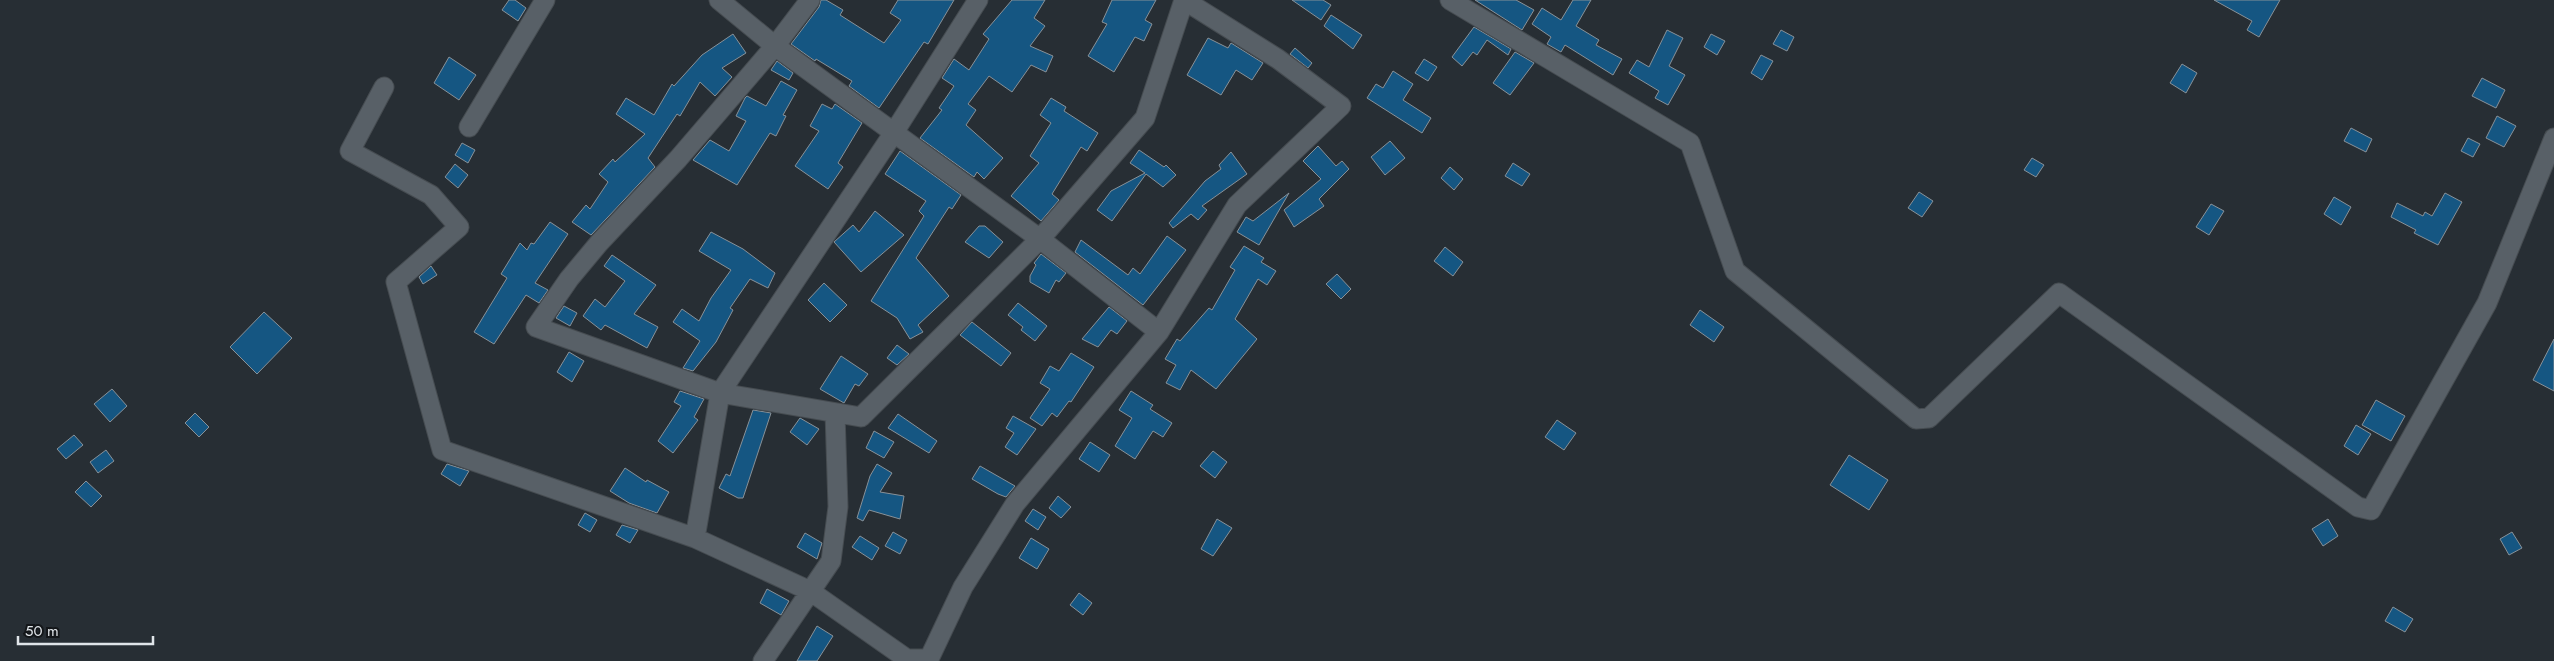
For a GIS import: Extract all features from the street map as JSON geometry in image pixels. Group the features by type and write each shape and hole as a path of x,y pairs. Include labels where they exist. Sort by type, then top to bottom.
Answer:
{"street":[{"path":"469,127 545,0"},
{"path":"719,0 775,46 1040,239 1159,332"},
{"path":"384,87 350,151 431,195 459,227 396,282 442,450 695,538 810,591 907,659 929,659 962,587 1015,504 1159,332 1237,206 1341,106 1278,59 1184,0 1145,118 1040,239 861,417 720,393 536,327 569,279 599,242 678,160 775,46 810,0"},
{"path":"695,538 720,393 894,134 978,0"},
{"path":"1450,0 1690,143 1735,271 1916,419 1929,418 2059,293 2358,507 2371,510 2488,302 2554,138"},
{"path":"763,661 831,561 838,507 835,412"}],"building":[{"path":"509,0 515,0 526,8 518,21 502,10"},
{"path":"821,0 826,0 843,10 840,15 884,43 901,20 890,13 898,0 954,0 928,44 924,42 879,108 849,86 852,81 816,59 815,61 791,44 819,7"},
{"path":"1012,0 1045,0 1034,18 1045,26 1030,46 1053,56 1046,72 1031,65 1012,92 989,76 968,104 976,110 966,125 1003,158 984,179 977,172 974,177 920,138 942,110 939,108 954,86 942,78 954,59 969,70 989,39 983,34"},
{"path":"1112,0 1156,0 1145,20 1152,24 1144,41 1135,37 1114,72 1088,56 1107,24 1102,22"},
{"path":"1292,0 1323,0 1331,5 1321,20"},
{"path":"1475,0 1516,0 1534,10 1522,30"},
{"path":"1573,0 1591,0 1576,26 1599,40 1596,45 1622,59 1613,75 1565,45 1561,52 1547,44 1551,37 1532,24 1542,8 1561,20"},
{"path":"2214,0 2280,0 2259,37 2247,30 2252,21"},
{"path":"1331,15 1362,35 1353,49 1324,26"},
{"path":"1474,27 1511,49 1508,55 1487,40 1477,55 1473,52 1462,66 1452,57"},
{"path":"1667,30 1683,38 1669,66 1685,75 1668,105 1655,98 1659,91 1629,73 1637,60 1649,67"},
{"path":"1781,30 1794,37 1787,51 1773,44"},
{"path":"733,34 746,53 722,68 732,77 715,96 700,82 680,116 677,114 648,158 655,167 591,235 572,222 586,205 590,209 608,182 599,174 613,159 615,162 645,134 616,114 626,98 654,115 672,84 674,86 702,55"},
{"path":"1711,34 1725,41 1717,55 1704,47"},
{"path":"1208,38 1228,48 1231,43 1263,63 1252,80 1236,70 1221,95 1187,75"},
{"path":"1295,48 1312,63 1308,68 1290,54"},
{"path":"1515,52 1534,63 1510,95 1493,83"},
{"path":"1761,55 1773,61 1762,80 1751,73"},
{"path":"449,57 476,75 459,100 434,83"},
{"path":"1424,59 1437,67 1428,81 1415,73"},
{"path":"777,61 793,73 789,80 771,70"},
{"path":"2182,64 2197,73 2186,93 2170,83"},
{"path":"1393,71 1413,84 1403,100 1431,118 1422,133 1367,98 1376,84 1383,88"},
{"path":"2482,78 2505,90 2496,108 2472,96"},
{"path":"781,81 797,90 783,115 786,116 776,136 770,133 737,185 693,160 710,140 729,151 746,121 736,116 745,98 747,96 766,106"},
{"path":"1051,98 1066,107 1064,111 1098,133 1087,151 1081,147 1052,194 1059,200 1041,221 1011,196 1039,163 1030,156 1051,123 1040,115"},
{"path":"822,104 832,109 835,104 862,123 838,163 843,167 828,189 795,166 819,131 810,126"},
{"path":"2497,116 2516,126 2504,147 2486,138"},
{"path":"2351,128 2372,139 2366,152 2344,141"},
{"path":"2468,138 2480,144 2473,157 2461,151"},
{"path":"1390,141 1405,158 1385,175 1371,157"},
{"path":"462,143 475,150 468,163 455,155"},
{"path":"1318,146 1336,166 1342,161 1349,169 1319,199 1324,206 1294,227 1284,210 1321,179 1303,161"},
{"path":"1139,150 1164,167 1166,165 1176,175 1163,187 1146,174 1112,221 1097,210 1111,191 1145,173 1130,163"},
{"path":"900,151 961,195 952,209 949,207 916,258 949,296 918,325 923,332 910,339 897,318 871,301 924,216 919,211 926,201 885,174"},
{"path":"1231,152 1247,174 1202,206 1207,210 1198,220 1191,214 1173,228 1169,223 1205,181 1221,169 1219,165"},
{"path":"2032,158 2044,165 2036,177 2024,170"},
{"path":"1513,163 1530,174 1522,186 1505,176"},
{"path":"455,164 468,175 458,188 445,177"},
{"path":"1450,167 1463,179 1454,190 1441,178"},
{"path":"1919,192 1933,201 1922,217 1908,208"},
{"path":"1289,193 1259,245 1237,232 1246,217 1253,221"},
{"path":"2445,193 2462,202 2438,245 2414,233 2416,230 2391,217 2397,203 2423,216 2425,212 2432,216"},
{"path":"2334,197 2351,207 2341,225 2324,214"},
{"path":"2211,204 2224,211 2209,235 2196,227"},
{"path":"875,211 904,235 861,272 834,242 853,225 859,232"},
{"path":"550,222 568,234 535,283 548,290 539,303 526,295 494,344 474,332 507,278 501,274 520,243 527,250 531,243 534,244"},
{"path":"979,226 985,226 1003,242 989,258 965,242"},
{"path":"711,232 743,249 775,273 768,288 750,279 730,308 733,310 716,342 693,371 683,368 700,341 673,322 682,309 699,321 711,298 731,270 699,251"},
{"path":"1167,236 1186,250 1143,305 1075,252 1081,240 1128,275 1133,268 1140,274"},
{"path":"1244,246 1264,258 1261,262 1276,271 1267,285 1258,279 1235,319 1257,339 1216,389 1191,370 1180,390 1166,383 1176,365 1165,359 1177,339 1180,341 1209,308 1212,310 1235,270 1230,267"},
{"path":"1445,247 1463,262 1453,276 1434,261"},
{"path":"1041,254 1066,273 1059,282 1056,280 1049,293 1030,282 1030,276 1036,265 1034,263"},
{"path":"612,255 656,285 634,314 658,327 647,348 605,325 601,330 583,316 595,299 605,307 625,281 604,266"},
{"path":"431,266 437,275 423,284 419,277"},
{"path":"1337,274 1351,289 1341,299 1326,284"},
{"path":"824,283 847,305 830,322 808,300"},
{"path":"1018,303 1047,326 1035,341 1021,330 1023,327 1008,315"},
{"path":"564,306 577,313 570,326 556,318"},
{"path":"1109,307 1127,321 1117,334 1111,330 1098,347 1082,339"},
{"path":"1700,310 1724,327 1714,342 1690,325"},
{"path":"264,312 292,338 257,374 230,347"},
{"path":"972,322 1011,353 1001,366 960,335"},
{"path":"2554,339 2554,391 2533,380"},
{"path":"897,345 909,354 897,365 887,358"},
{"path":"569,352 584,361 572,382 557,372"},
{"path":"1071,353 1094,367 1071,402 1069,401 1057,417 1052,413 1042,426 1030,418 1050,389 1040,383 1050,366 1059,371"},
{"path":"841,356 868,374 859,386 855,384 844,403 820,389"},
{"path":"112,389 127,406 110,422 94,404"},
{"path":"680,391 704,399 694,417 698,420 673,453 658,441 681,406 674,402"},
{"path":"1131,391 1153,405 1150,409 1172,423 1163,437 1153,431 1135,459 1115,446 1132,418 1119,410"},
{"path":"2376,400 2405,416 2391,441 2362,425"},
{"path":"753,410 771,413 743,498 738,498 719,488 726,474 730,476"},
{"path":"195,413 209,427 199,437 185,423"},
{"path":"898,414 937,441 929,453 888,428"},
{"path":"1013,416 1036,429 1017,455 1005,447 1014,433 1006,428"},
{"path":"800,418 819,429 807,445 790,432"},
{"path":"1557,420 1576,433 1564,450 1545,437"},
{"path":"2356,425 2371,434 2358,455 2344,446"},
{"path":"874,431 894,442 884,458 866,448"},
{"path":"74,435 83,445 66,459 57,449"},
{"path":"1090,442 1110,455 1099,472 1079,459"},
{"path":"106,450 114,461 98,473 90,462"},
{"path":"1213,451 1227,462 1215,478 1200,466"},
{"path":"1849,455 1888,480 1869,510 1830,485"},
{"path":"447,464 469,471 460,486 441,474"},
{"path":"877,464 892,473 880,492 904,496 900,519 869,510 863,521 857,518 870,476"},
{"path":"980,466 1015,486 1006,497 972,479"},
{"path":"625,468 646,482 647,480 669,492 657,513 629,503 610,491"},
{"path":"86,481 102,496 91,507 75,492"},
{"path":"1058,496 1071,507 1061,518 1049,508"},
{"path":"1033,509 1046,517 1038,530 1025,521"},
{"path":"585,513 597,520 590,532 578,525"},
{"path":"1217,519 1232,528 1213,556 1201,549"},
{"path":"2328,519 2338,536 2323,546 2312,529"},
{"path":"622,525 638,530 630,543 616,535"},
{"path":"893,532 907,540 900,554 885,546"},
{"path":"2512,532 2522,548 2509,555 2500,539"},
{"path":"805,533 822,543 817,559 797,547"},
{"path":"860,536 879,548 872,560 852,547"},
{"path":"1031,538 1049,549 1037,569 1019,558"},
{"path":"767,589 789,601 781,615 760,603"},
{"path":"1079,593 1092,603 1083,615 1070,605"},
{"path":"2393,607 2413,619 2405,632 2385,621"},
{"path":"817,626 833,636 817,661 797,661"}]}
